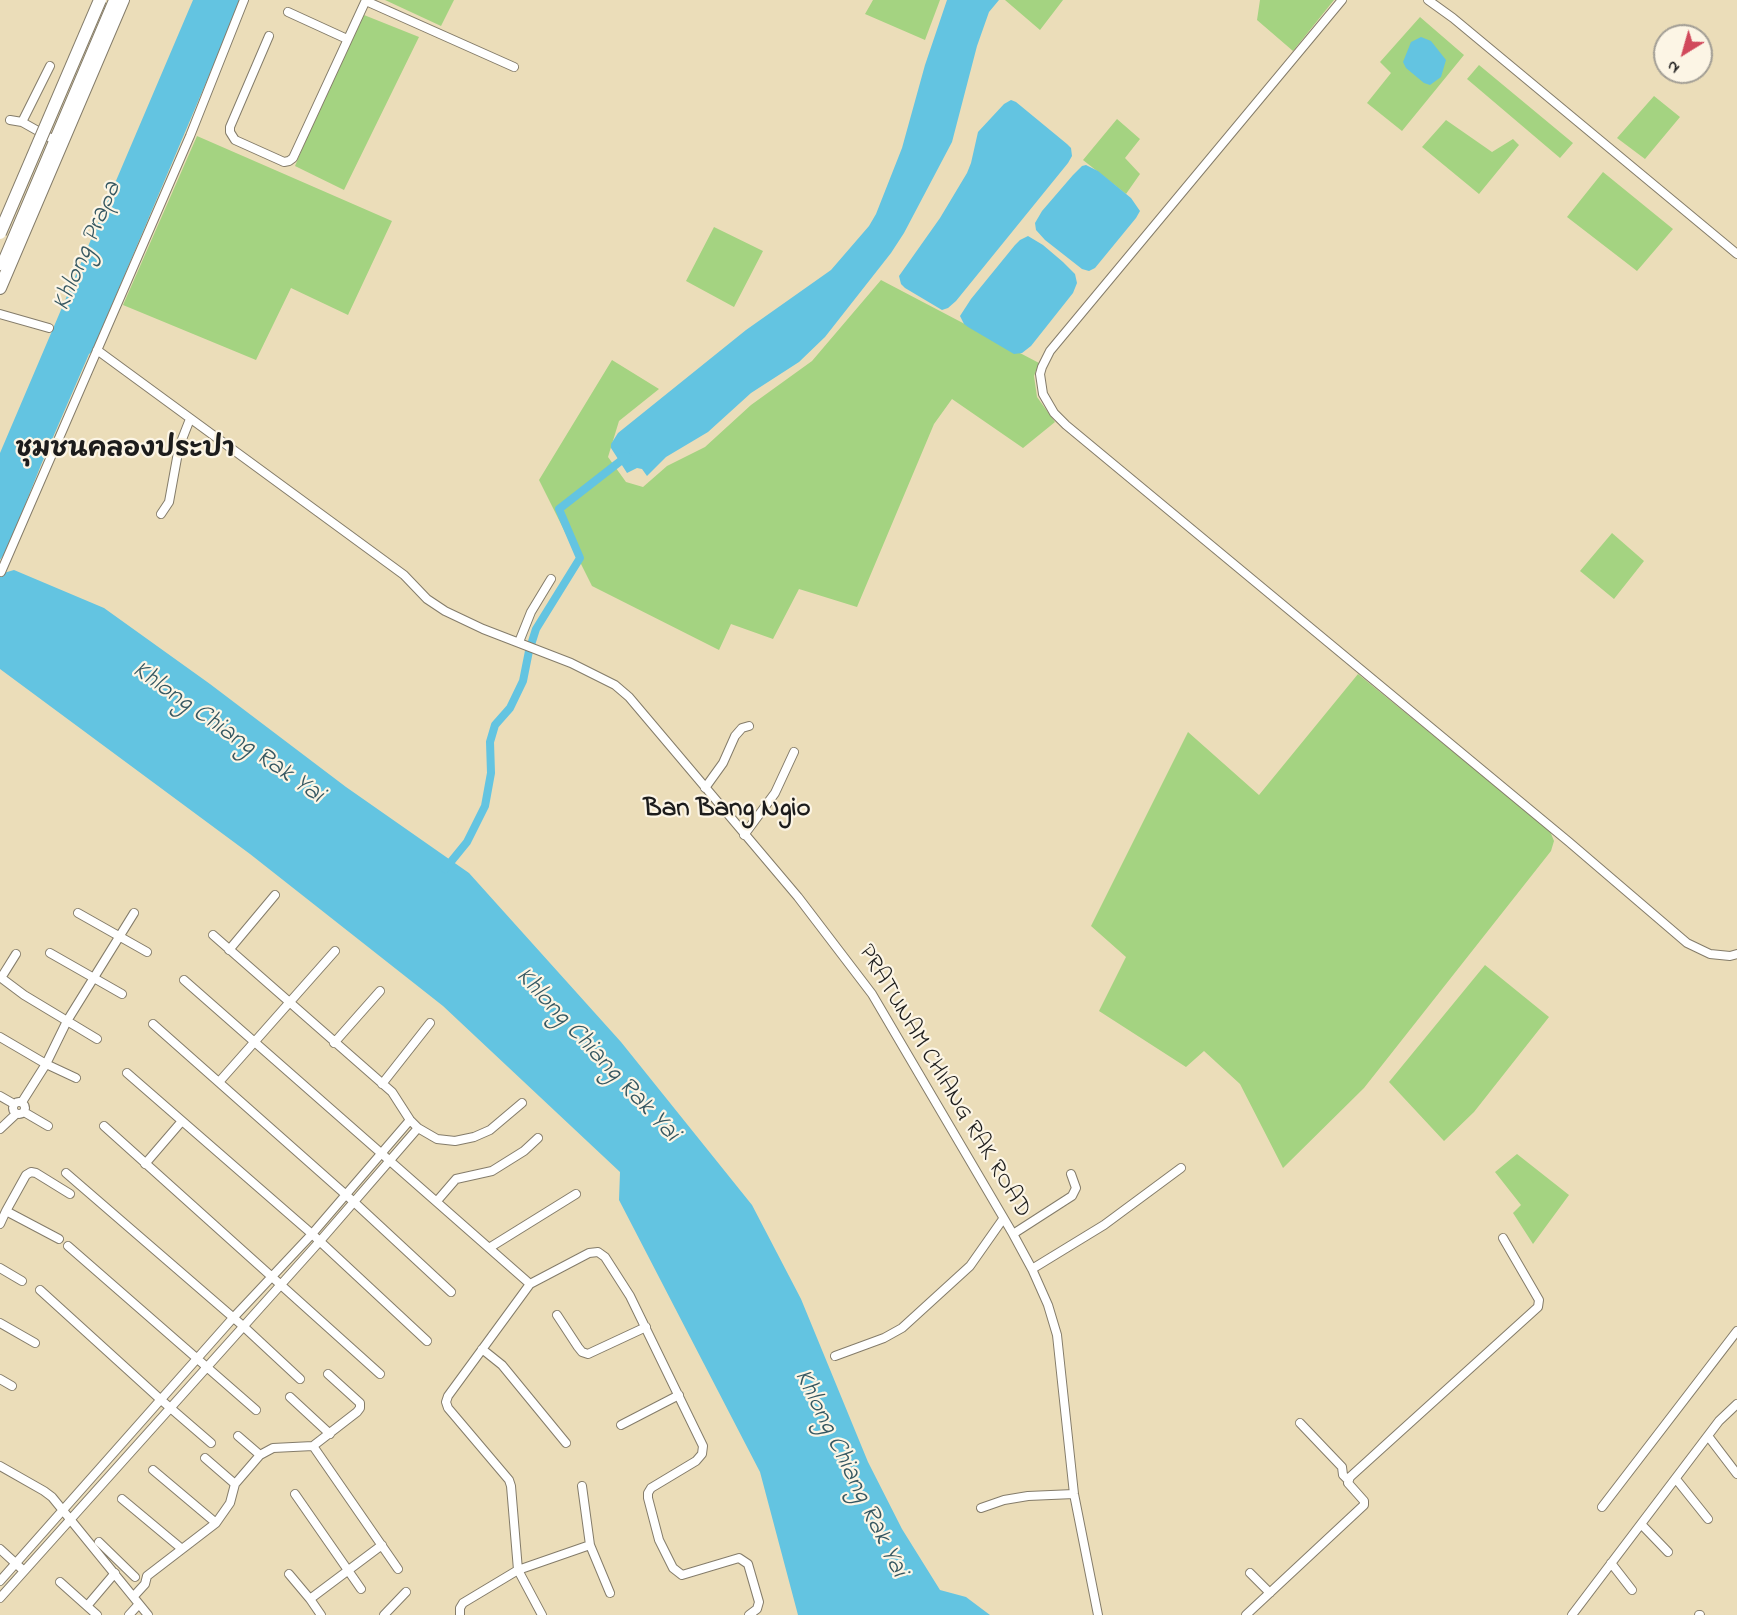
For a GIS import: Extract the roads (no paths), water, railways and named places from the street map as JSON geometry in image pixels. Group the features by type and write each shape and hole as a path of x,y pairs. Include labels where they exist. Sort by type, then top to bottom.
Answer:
{"highway":[{"path":"0,233 100,0"},
{"path":"0,288 123,0"}],"street":[{"path":"0,266 113,0"},
{"path":"1,572 190,136 244,0"},
{"path":"269,36 230,132 235,140 284,162 293,158 366,0 514,67"},
{"path":"1342,0 1050,351 1040,374 1043,394 1054,413 1066,425 1561,835 1687,943 1710,954 1730,956 1737,954"},
{"path":"1428,0 1453,18 1737,254"},
{"path":"288,12 347,39"},
{"path":"22,122 50,66"},
{"path":"10,120 22,122 54,140"},
{"path":"0,314 49,328"},
{"name":"PRATUNAM CHIANG RAK ROAD","path":"97,350 404,575 427,599 458,618 539,649 615,685 629,698 798,897 872,994 1013,1234 1050,1310 1057,1335 1074,1494 1098,1615"},
{"path":"161,514 169,502 179,447 190,419"},
{"path":"521,643 531,612 550,579"},
{"path":"705,788 723,763 735,736 742,728 749,726"},
{"path":"744,835 775,793 794,752"},
{"path":"229,950 276,895"},
{"path":"78,913 147,952"},
{"path":"48,1126 12,1109 46,1064 68,1021 134,913"},
{"path":"213,935 398,1099 410,1120 418,1128 437,1139 455,1141 474,1137 490,1130 522,1103"},
{"path":"219,1082 335,951"},
{"path":"50,953 122,994"},
{"path":"16,954 1,977 24,995 97,1039"},
{"path":"184,980 530,1284"},
{"path":"334,1043 380,991"},
{"path":"382,1084 430,1023"},
{"path":"153,1024 354,1202 451,1292"},
{"path":"0,1037 46,1064 76,1078"},
{"path":"127,1073 320,1241 427,1341"},
{"path":"0,1096 18,1103"},
{"path":"0,1129 20,1113"},
{"path":"0,1581 160,1399 312,1234 410,1120"},
{"path":"145,1164 182,1121"},
{"path":"104,1126 380,1374"},
{"path":"0,1598 320,1241 418,1128"},
{"path":"437,1201 456,1179 492,1170 524,1151 538,1138"},
{"path":"1032,1269 1104,1225 1181,1168"},
{"path":"0,1224 26,1175 31,1172 70,1194"},
{"path":"66,1173 243,1326 300,1379"},
{"path":"1013,1234 1072,1196 1076,1188 1071,1174"},
{"path":"492,1250 576,1194"},
{"path":"6,1211 59,1239"},
{"path":"835,1356 902,1329 970,1266 1003,1219"},
{"path":"1348,1480 1538,1307 1539,1300 1503,1238"},
{"path":"68,1246 256,1410"},
{"path":"542,1615 518,1570 509,1480 448,1408 446,1402 448,1396 530,1284 589,1253 598,1252 605,1257 630,1296 703,1446 702,1454 696,1461 651,1488 648,1493 659,1540 673,1568 682,1575 739,1558 748,1564 759,1602 757,1609 748,1615"},
{"path":"0,1268 22,1281"},
{"path":"40,1290 211,1443"},
{"path":"556,1315 582,1352 588,1354 646,1327"},
{"path":"0,1323 35,1343"},
{"path":"1602,1507 1737,1331"},
{"path":"482,1349 502,1365 566,1443"},
{"path":"129,1615 147,1576 216,1523 230,1503 235,1484 260,1455 273,1448 313,1446 357,1413 360,1403 328,1374"},
{"path":"0,1379 12,1386"},
{"path":"621,1425 679,1395"},
{"path":"290,1397 330,1434"},
{"path":"1572,1615 1708,1436 1728,1411 1737,1404"},
{"path":"1246,1615 1364,1506 1364,1501 1343,1475 1342,1467 1300,1423"},
{"path":"238,1436 260,1455"},
{"path":"1708,1436 1737,1474"},
{"path":"313,1446 398,1569"},
{"path":"205,1458 235,1484"},
{"path":"0,1466 44,1491 63,1510 148,1615"},
{"path":"153,1470 216,1523"},
{"path":"1676,1479 1708,1519"},
{"path":"582,1486 590,1545 610,1593"},
{"path":"295,1494 362,1589"},
{"path":"981,1508 1004,1500 1028,1496 1074,1494"},
{"path":"122,1500 182,1549"},
{"path":"1641,1524 1668,1552"},
{"path":"99,1542 135,1577"},
{"path":"310,1599 382,1545"},
{"path":"460,1615 463,1603 518,1570 590,1545"},
{"path":"0,1549 24,1571"},
{"path":"1611,1563 1632,1590"},
{"path":"87,1606 115,1573"},
{"path":"1250,1573 1270,1593"},
{"path":"124,1585 140,1574 147,1576"},
{"path":"289,1574 321,1615"},
{"path":"60,1582 97,1615"},
{"path":"384,1615 406,1592"}],"water":[{"name":"Khlong Prapa","path":"193,0 241,0 92,352 89,354 41,465 7,550 0,560 0,453"},
{"path":"947,0 999,0 989,12 977,46 952,142 891,253 825,337 799,362 751,393 708,432 666,457 647,476 642,469 637,468 627,473 611,448 618,433 746,330 831,270 869,226 902,148 925,65"},
{"path":"1421,37 1431,41 1446,60 1441,77 1430,85 1424,83 1406,68 1403,62 1411,42"},
{"path":"1011,100 1067,144 1071,148 1072,156 956,301 942,310 905,288 899,276 940,218 967,173 978,132 1004,104"},
{"path":"1086,165 1098,171 1131,198 1140,211 1095,268 1089,271 1082,269 1045,240 1036,230 1035,223 1042,211 1073,175"},
{"path":"1028,236 1063,262 1075,274 1077,283 1073,293 1031,346 1022,353 1014,354 968,327 960,316 1015,245"},
{"name":"Khlong Chiang Rak Yai","path":"14,570 104,608 210,684 346,787 469,873 621,1042 752,1205 801,1299 868,1462 902,1529 940,1590 966,1597 990,1615 798,1615 760,1472 619,1200 620,1172 443,1006 250,854 0,669 0,574"}],"waterway":[{"path":"445,869 467,842 485,806 491,773 490,742 495,725 510,708 523,681 536,629 580,558 559,509 627,456"}],"district":[{"name":"ชุมชนคลองประปา","path":"125,452"},
{"name":"Ban Bang Ngio","path":"727,811"}]}
